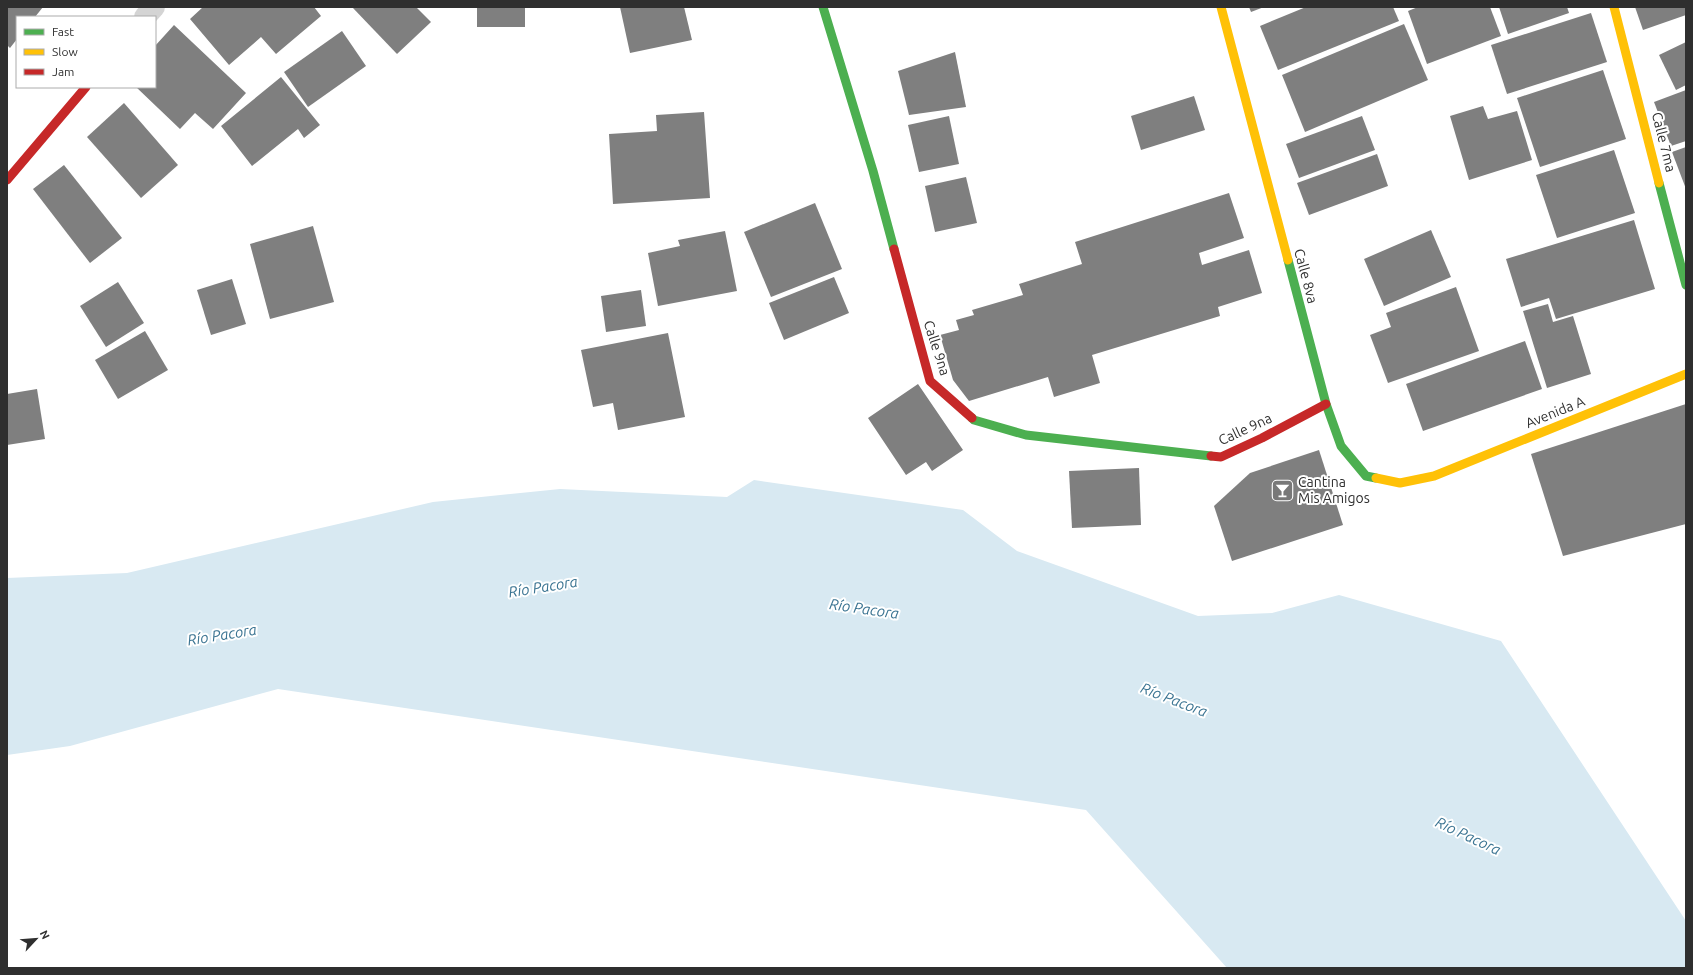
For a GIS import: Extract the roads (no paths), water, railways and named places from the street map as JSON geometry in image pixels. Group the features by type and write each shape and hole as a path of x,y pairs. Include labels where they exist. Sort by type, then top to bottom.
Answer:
{"street":[{"path":"146,16 154,7"},
{"name":"Calle 9na","path":"823,7 873,171 930,382 974,420 1026,435 1221,457 1262,438 1326,404"},
{"name":"Calle 8va","path":"1221,7 1326,404 1341,446 1366,476 1400,483 1434,476"},
{"name":"Calle 7ma","path":"1614,7 1686,285"},
{"path":"7,180 85,88"},
{"name":"Avenida A","path":"1434,476 1686,374"}],"water":[{"name":"Río Pacora","path":"754,480 963,510 1017,551 1198,616 1272,613 1339,595 1501,641 1686,921 1686,968 1227,968 1086,810 278,689 70,746 7,755 7,578 127,573 433,502 560,489 727,497"}],"place":[{"name":"Cantina Mis Amigos","path":"1282,490"}]}
